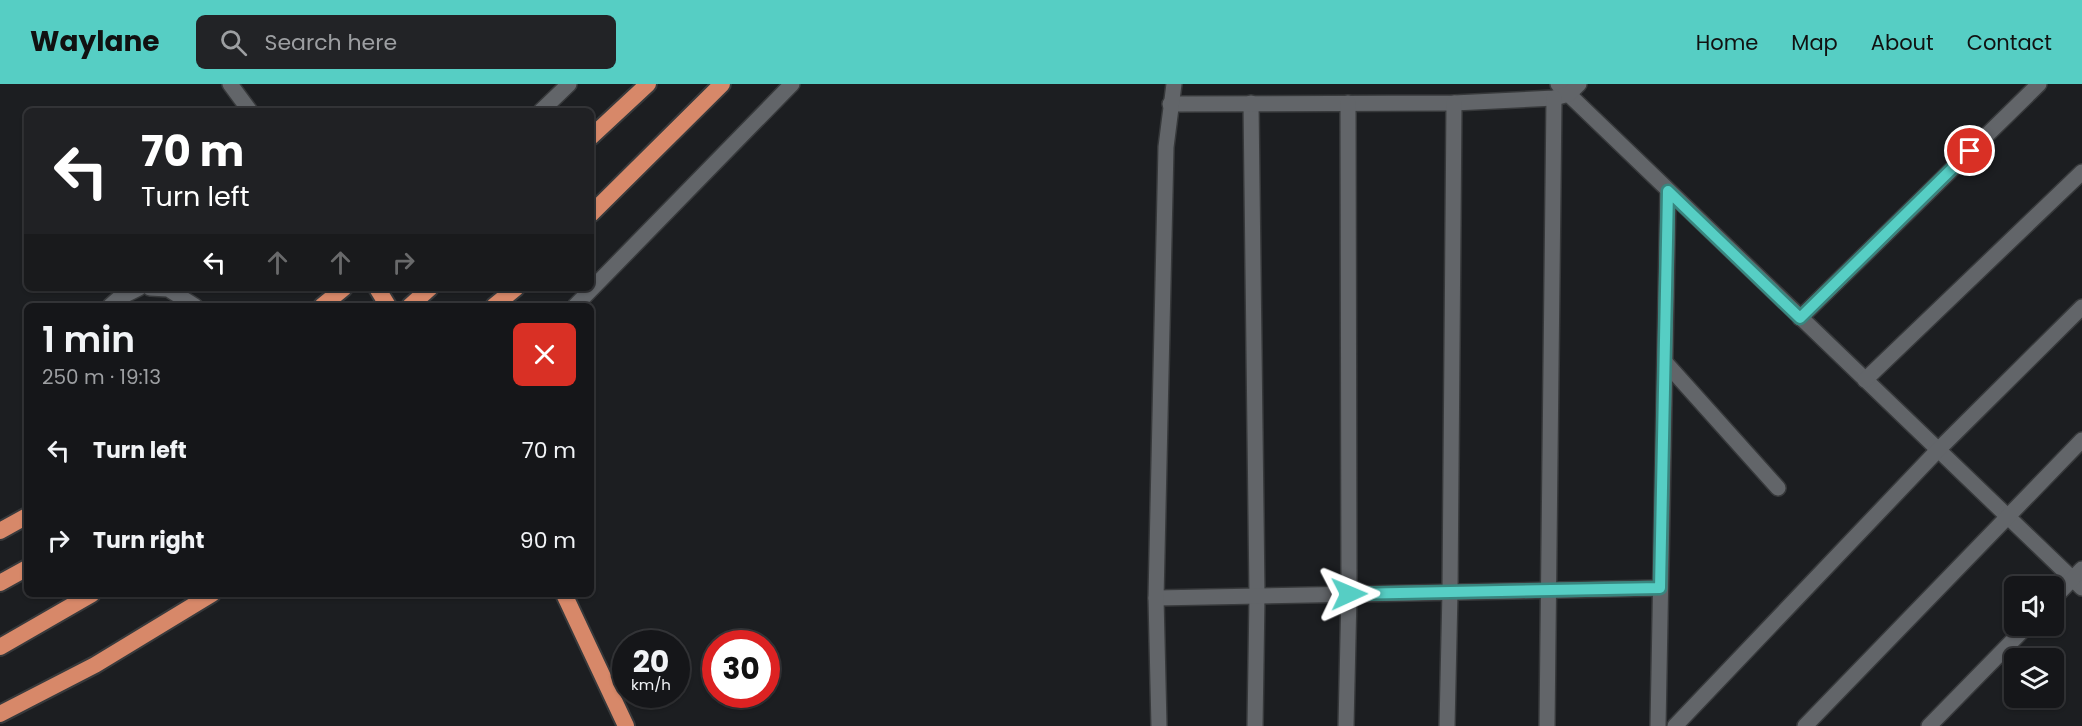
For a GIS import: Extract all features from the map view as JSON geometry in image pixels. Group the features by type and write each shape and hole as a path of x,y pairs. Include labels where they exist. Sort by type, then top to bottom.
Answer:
{"highway":[{"path":"594,134 648,84"},
{"path":"594,211 722,84"},
{"path":"326,303 340,291"},
{"path":"413,303 427,291"},
{"path":"498,303 512,291"},
{"path":"0,531 24,518"},
{"path":"0,583 24,569"},
{"path":"0,647 87,597"},
{"path":"0,714 95,665 207,597"},
{"path":"565,597 626,726"}],"street":[{"path":"230,84 248,108"},
{"path":"544,108 569,84"},
{"path":"594,287 792,84"},
{"path":"1159,726 1156,598 1166,147 1174,84"},
{"path":"1800,318 2039,84"},
{"path":"1170,104 1454,103 1565,90"},
{"path":"1565,90 2007,516 2079,579 2064,590"},
{"path":"1547,726 1549,591 1565,90"},
{"path":"1251,103 1257,596 1256,726"},
{"path":"1346,726 1349,594 1348,103"},
{"path":"1447,726 1454,103"},
{"path":"1865,380 2082,172"},
{"path":"1658,726 1668,191"},
{"path":"113,303 133,291"},
{"path":"171,291 190,303"},
{"path":"578,303 590,291"},
{"path":"1675,726 1938,450 2082,307"},
{"path":"1665,362 1778,488"},
{"path":"1805,726 2082,440"},
{"path":"1156,598 1660,588"},
{"path":"1929,726 2017,636"}],"route":[{"path":"1349,594 1660,588 1668,191 1800,318 1970,151"}]}
